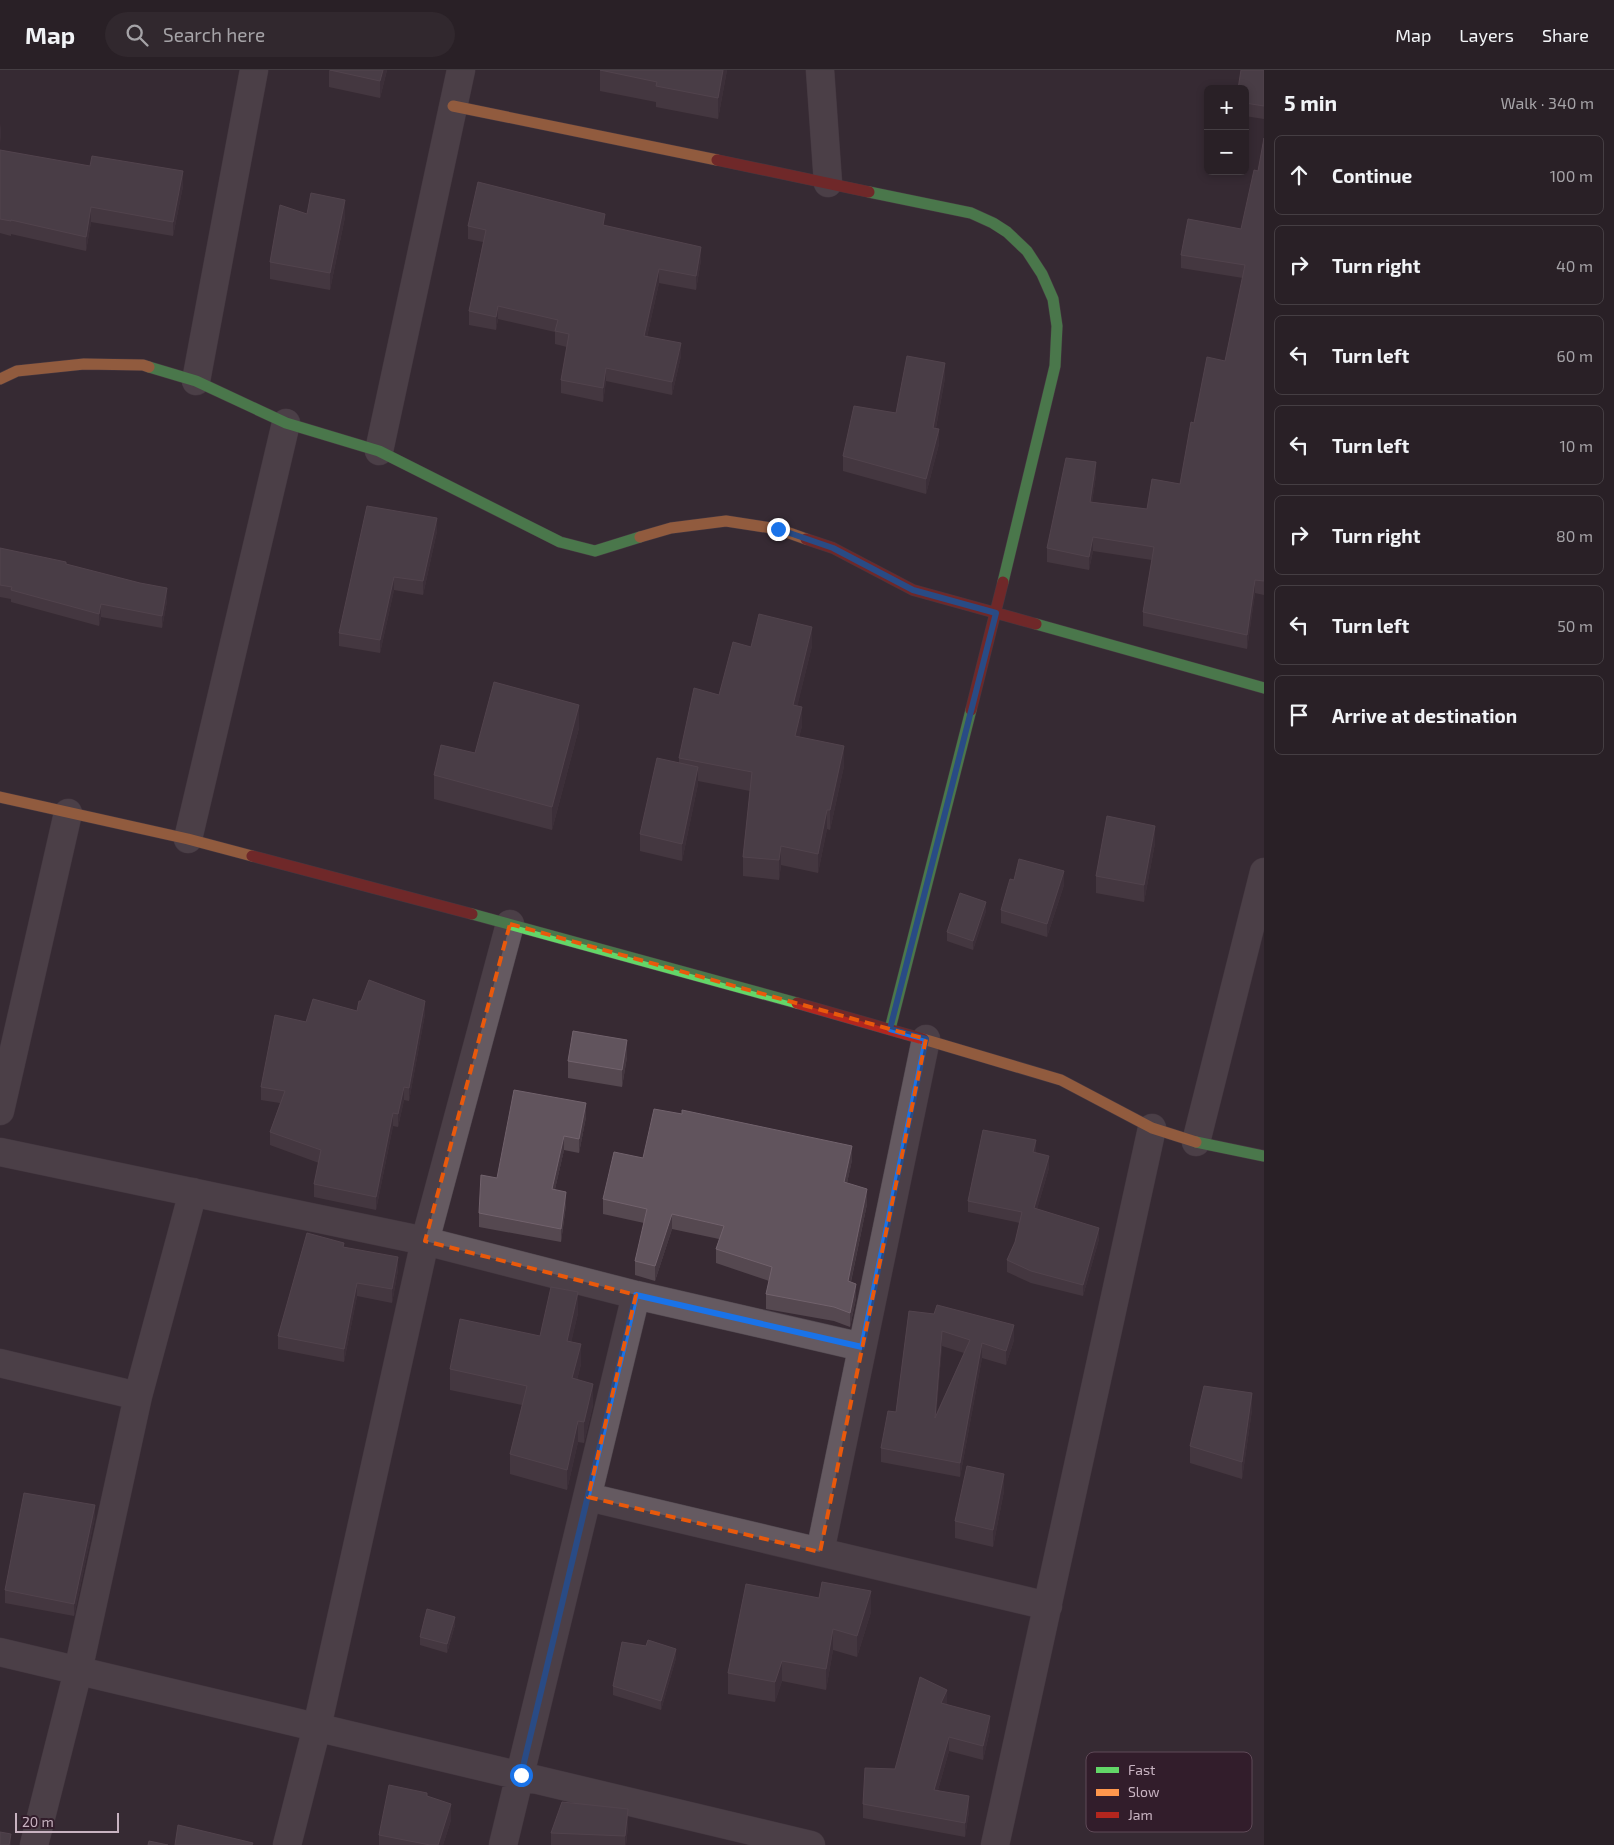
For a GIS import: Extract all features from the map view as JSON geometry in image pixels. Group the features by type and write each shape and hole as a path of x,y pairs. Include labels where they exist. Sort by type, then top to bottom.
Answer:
{"street":[{"path":"196,380 254,70"},
{"path":"379,452 461,70"},
{"path":"820,70 828,183"},
{"path":"453,106 971,213 996,225 1017,241 1035,262 1048,285 1056,311 1058,338 1055,366 996,613 890,1029"},
{"path":"0,379 17,372 84,364 143,365 196,380 286,422 379,452 560,542 595,551 671,528 726,521 778,529 833,548 913,590 1264,688"},
{"path":"188,839 286,422"},
{"path":"0,797 188,839 510,924 926,1039 1061,1080 1152,1128 1196,1142 1264,1156"},
{"path":"0,1111 68,813"},
{"path":"1196,1142 1264,872"},
{"path":"287,1845 317,1727 425,1241 510,924"},
{"path":"820,1552 926,1039"},
{"path":"995,1845 1152,1128"},
{"path":"0,1152 425,1241 636,1295 862,1347"},
{"path":"34,1845 78,1671 138,1396 193,1192"},
{"path":"503,1845 636,1295"},
{"path":"0,1363 138,1396"},
{"path":"588,1497 1048,1606"},
{"path":"0,1652 811,1845"}],"highlighted area":[{"path":"510,924 926,1039 820,1552 588,1497 636,1295 425,1241"}],"building":[{"path":"330,70 383,70 380,81"},
{"path":"600,70 723,70 718,98 656,86 657,82"},
{"path":"1241,70 1264,70 1264,106 1249,104 1249,85 1239,85"},
{"path":"1264,138 1264,581 1255,580 1247,635 1143,612 1154,547 1093,537 1089,557 1047,548 1066,458 1096,462 1090,502 1147,509 1152,479 1180,484 1191,422 1194,423 1207,357 1225,361 1245,265 1181,255 1188,219 1241,229 1254,170 1258,171"},
{"path":"0,150 90,166 92,156 183,171 173,222 91,207 86,237 0,219"},
{"path":"478,182 605,214 603,225 701,247 696,276 659,269 644,336 681,343 672,382 606,368 603,388 561,380 569,334 555,331 558,320 498,306 496,317 469,311 486,230 468,226"},
{"path":"311,193 345,200 330,273 270,262 280,205 307,214"},
{"path":"907,356 945,363 933,428 939,429 926,479 843,456 854,406 896,413"},
{"path":"367,506 437,518 423,581 394,577 380,640 339,633"},
{"path":"0,548 66,562 66,564 167,588 162,616 101,604 99,614 11,590 12,587 0,585"},
{"path":"759,614 812,627 793,705 802,707 795,736 844,746 830,810 827,810 818,854 781,846 779,860 743,857 752,772 679,758 694,688 719,695 733,642 751,647"},
{"path":"494,682 579,705 552,807 434,775 441,745 475,753"},
{"path":"657,758 698,767 682,844 640,834"},
{"path":"1107,816 1155,826 1144,885 1096,876"},
{"path":"1019,859 1064,871 1047,924 1001,910 1010,879 1014,880"},
{"path":"960,893 986,902 973,941 947,932"},
{"path":"369,980 425,1001 409,1088 404,1087 398,1114 393,1113 376,1197 314,1184 321,1150 270,1132 285,1091 261,1087 275,1015 306,1022 313,999 357,1011 359,1001 361,1001"},
{"path":"573,1031 627,1040 622,1070 568,1061"},
{"path":"514,1090 586,1103 579,1139 564,1136 552,1189 566,1192 561,1229 479,1213 481,1175 497,1178"},
{"path":"654,1109 682,1114 682,1110 852,1146 844,1182 867,1189 848,1281 856,1284 850,1313 834,1307 766,1294 772,1267 716,1249 724,1226 672,1214 655,1266 635,1261 647,1209 603,1199 614,1152 643,1158"},
{"path":"983,1130 1036,1140 1033,1152 1049,1156 1034,1208 1099,1228 1083,1285 1031,1271 1007,1260 1015,1242 1022,1212 968,1201"},
{"path":"307,1233 344,1243 343,1247 398,1257 392,1289 357,1283 344,1349 278,1336"},
{"path":"551,1287 578,1292 567,1341 581,1344 572,1378 593,1384 584,1422 578,1421 567,1470 510,1454 527,1386 450,1369 460,1319 540,1336"},
{"path":"937,1305 1014,1325 1006,1351 982,1343 960,1463 881,1448 888,1411 896,1412 909,1311 934,1314","holes":["942,1331 970,1340 935,1418"]},
{"path":"1204,1386 1252,1393 1242,1462 1190,1446"},
{"path":"967,1466 1004,1474 993,1530 955,1521"},
{"path":"24,1493 95,1505 74,1604 5,1590"},
{"path":"822,1582 871,1591 857,1636 833,1629 826,1669 782,1661 775,1682 728,1673 746,1584 819,1598"},
{"path":"427,1609 455,1617 447,1644 420,1637"},
{"path":"648,1640 676,1649 661,1701 613,1686 622,1642 646,1646"},
{"path":"920,1677 947,1690 941,1703 990,1716 983,1746 949,1737 934,1790 969,1796 965,1823 863,1804 865,1768 895,1769"},
{"path":"389,1785 427,1793 427,1796 451,1804 438,1845 379,1835"},
{"path":"562,1802 628,1809 625,1836 551,1833"},
{"path":"178,1825 253,1843 252,1845 175,1845"},
{"path":"0,1832 11,1834 9,1845 0,1845"},
{"path":"149,1841 168,1845 148,1845"}],"traffic: fast":[{"path":"869,192 971,213 993,223 1007,232 1027,251 1042,274 1053,299 1057,326 1055,366 1003,582"},
{"path":"149,367 196,381 286,423 379,451 560,542 595,551 640,537"},
{"path":"1036,624 1264,688"},
{"path":"890,1029 971,710"},
{"path":"472,914 797,1003"},
{"path":"1196,1142 1264,1156"}],"traffic: slow":[{"path":"453,106 717,160"},
{"path":"0,379 17,371 84,364 143,365 149,367"},
{"path":"640,537 671,528 726,521 778,529 806,539"},
{"path":"0,797 188,839 252,856"},
{"path":"923,1039 1061,1080 1152,1128 1196,1142"}],"traffic: jam":[{"path":"717,160 869,192"},
{"path":"806,539 833,548 913,590 1036,624"},
{"path":"971,710 1003,582"},
{"path":"252,856 472,914"},
{"path":"797,1003 923,1039"}],"route":[{"path":"521,1775 636,1295 862,1347 926,1039 890,1029 996,613 913,590 833,548 778,529"}]}
